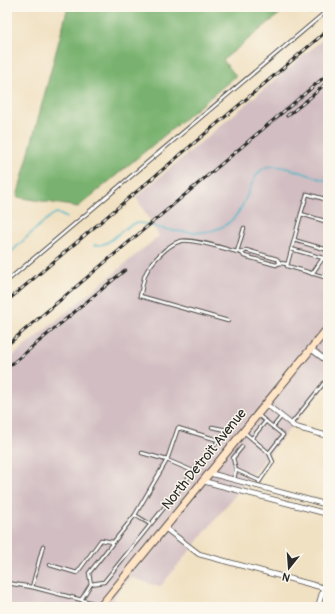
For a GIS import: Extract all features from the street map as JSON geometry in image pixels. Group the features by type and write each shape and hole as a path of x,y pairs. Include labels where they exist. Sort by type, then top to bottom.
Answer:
{"main road":[{"name":"North Detroit Avenue","path":"103,606 164,528 328,328"}],"street":[{"path":"311,349 328,362"},
{"path":"266,404 290,424 300,429 328,436"},
{"path":"209,473 234,480 259,484 328,505"},
{"path":"203,481 328,514"},
{"path":"164,528 198,554 326,588"},
{"path":"318,607 326,588 328,572"}],"lane":[{"path":"7,281 328,10"},
{"path":"287,264 307,194 328,200"},
{"path":"301,214 328,222"},
{"path":"237,252 244,228"},
{"path":"294,240 328,250"},
{"path":"228,320 140,296 145,274 156,259 174,243 182,241 242,253 244,256 276,265 280,262"},
{"path":"291,249 328,260"},
{"path":"242,253 247,250 277,258 280,262 287,264 287,266 328,278"},
{"path":"312,274 323,258"},
{"path":"290,424 328,378"},
{"path":"257,415 283,436 269,453"},
{"path":"273,427 281,417"},
{"path":"252,438 266,422"},
{"path":"91,584 104,582 227,430 212,427"},
{"path":"81,600 91,584 89,574 135,515 167,460 178,428 218,440"},
{"path":"236,470 259,484 273,462 269,453 243,432"},
{"path":"234,480 236,470 233,458 242,447"},
{"path":"231,448 237,453"},
{"path":"142,453 167,460 193,471"},
{"path":"135,515 150,524"},
{"path":"50,565 77,573 101,540 114,542"},
{"path":"32,587 43,546"},
{"path":"7,583 32,587 103,606"}],"shaded area":[{"path":"328,35 328,382 160,587 130,577 112,599 139,607 7,607 7,361 159,236 136,197"}],"green space":[{"path":"68,7 288,7 223,60 236,76 78,207 17,197"},
{"path":"302,7 320,7 311,15"}],"waterway":[{"path":"94,245 106,243 126,228 136,223 142,223 173,231 204,232 217,229 229,223 237,214 257,175 263,169 272,166 279,166 328,181"},
{"path":"7,256 53,215 57,213 67,218"}],"railway":[{"path":"7,301 328,30"},
{"path":"7,345 328,74"},
{"path":"287,116 328,81"},
{"path":"7,368 125,270"}]}
